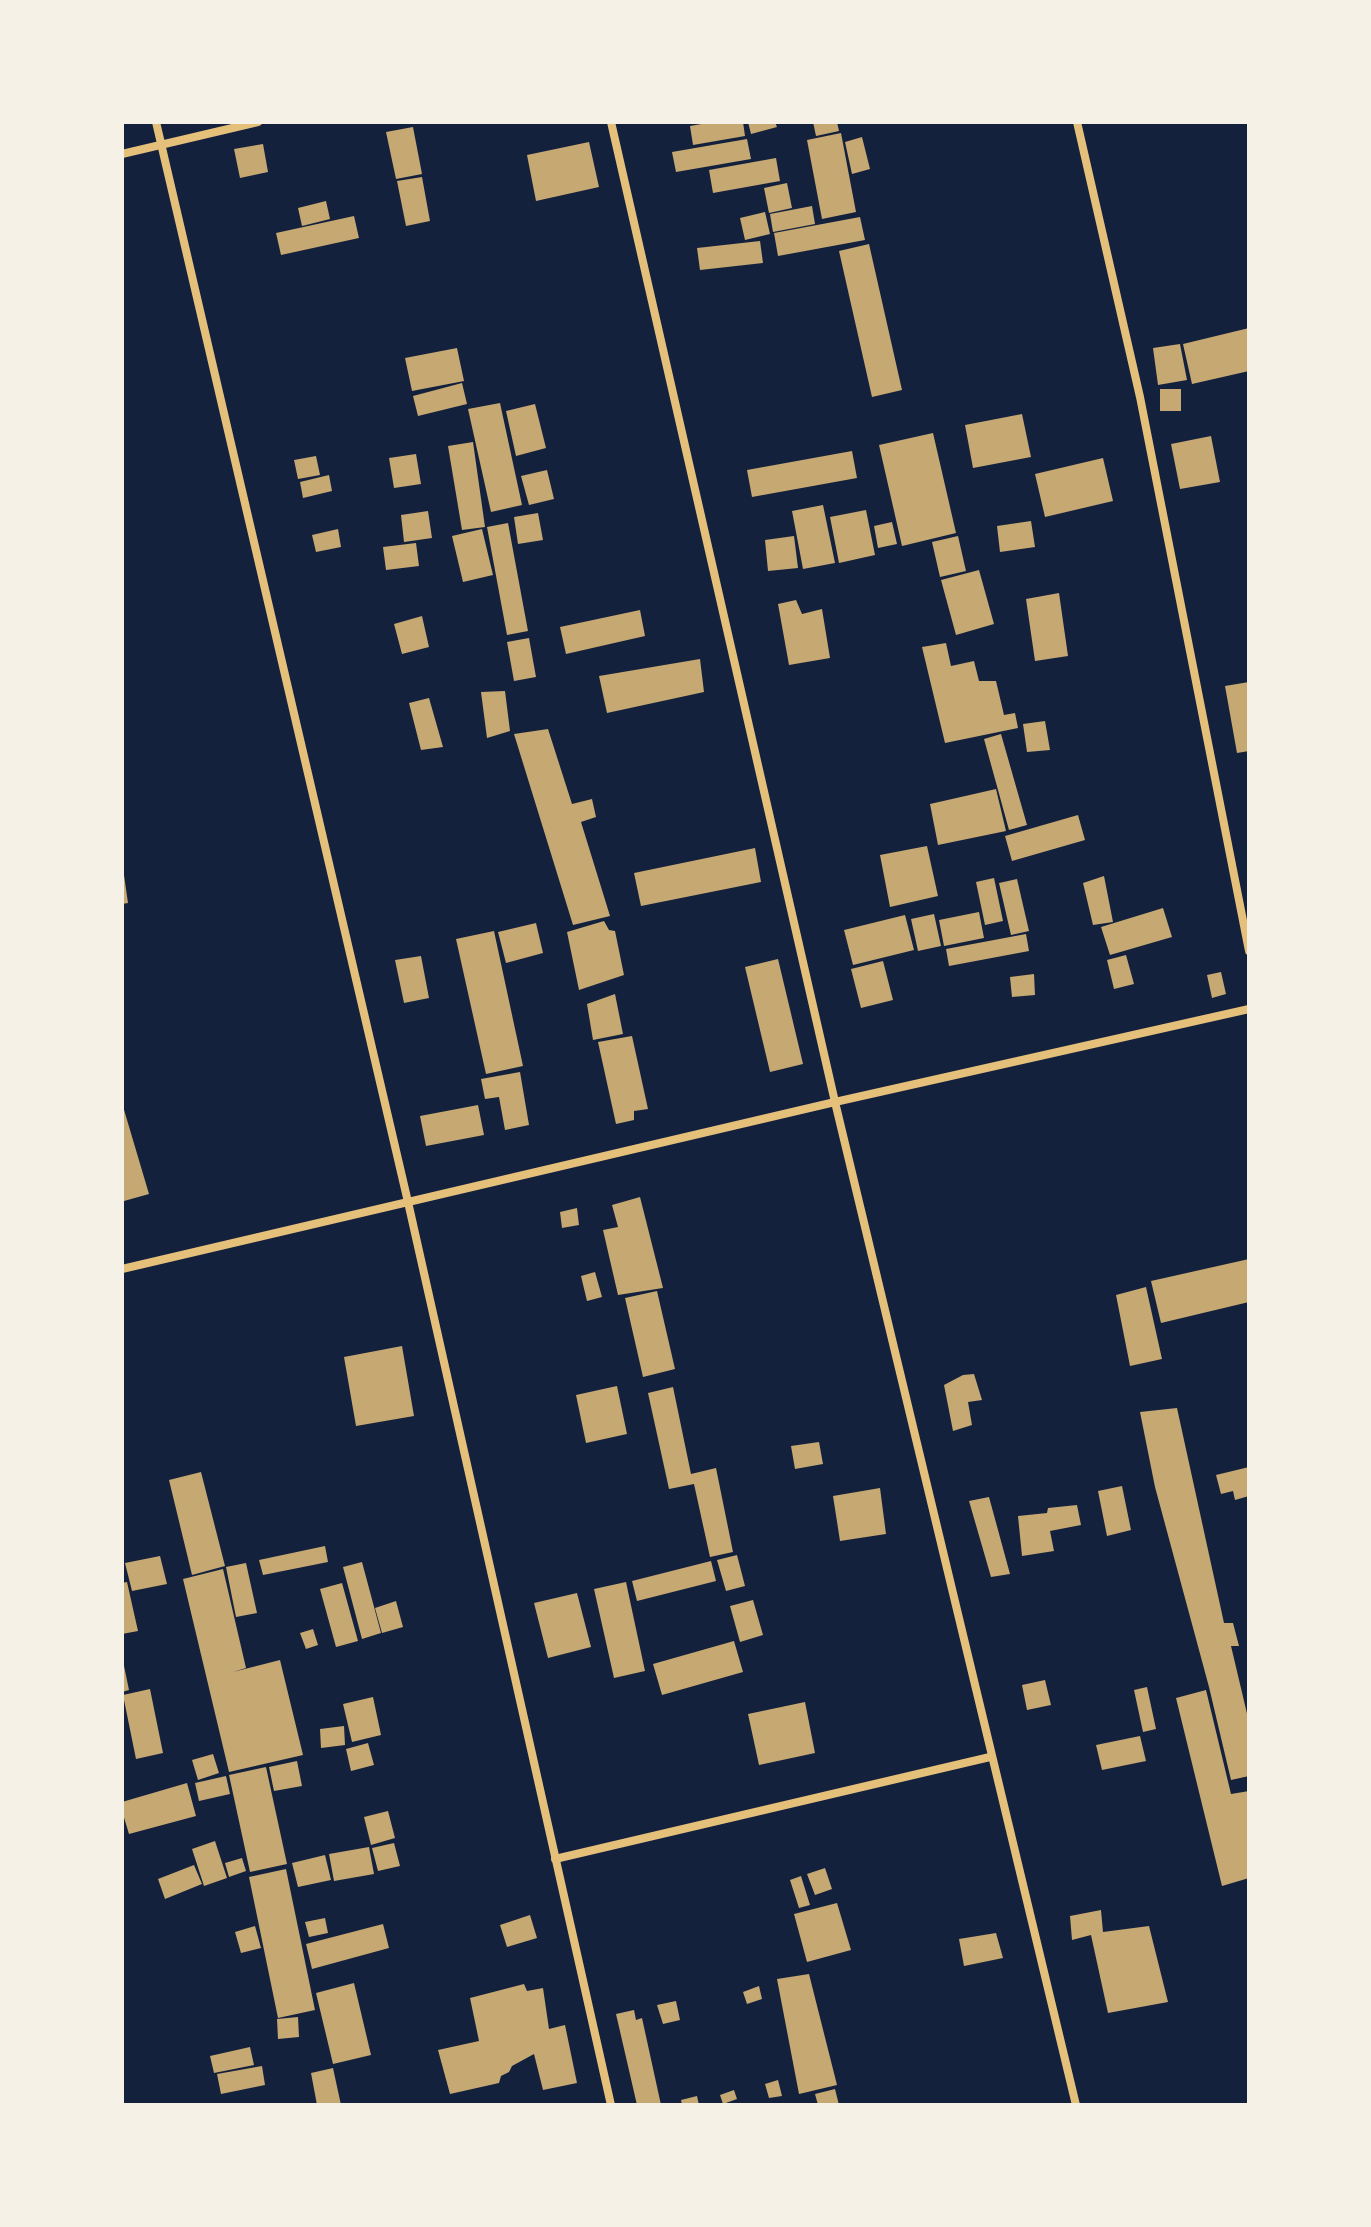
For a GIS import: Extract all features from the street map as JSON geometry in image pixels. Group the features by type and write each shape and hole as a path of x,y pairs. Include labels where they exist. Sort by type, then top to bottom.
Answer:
{"street":[{"path":"156,122 408,1202 611,2105"},
{"path":"122,154 258,122"},
{"path":"611,122 835,1102 1076,2105"},
{"path":"1077,122 1140,397 1249,951"},
{"path":"122,1269 835,1102 1249,1009"},
{"path":"555,1859 990,1757"}],"building":[{"path":"743,122 745,136 693,145 690,126"},
{"path":"748,122 775,122 777,127 751,134"},
{"path":"813,122 837,122 839,131 816,136"},
{"path":"413,127 422,174 396,179 386,132"},
{"path":"841,133 856,212 822,219 807,140"},
{"path":"862,137 870,169 852,174 845,142"},
{"path":"747,139 751,159 676,172 672,152"},
{"path":"589,142 599,187 536,201 527,155"},
{"path":"263,144 268,172 240,178 234,149"},
{"path":"776,158 780,181 713,193 709,170"},
{"path":"422,177 430,221 406,226 397,181"},
{"path":"787,183 792,208 769,213 764,188"},
{"path":"326,201 330,219 302,226 298,208"},
{"path":"812,206 815,224 773,232 770,214"},
{"path":"765,212 770,234 745,240 740,218"},
{"path":"354,216 359,238 281,255 276,233"},
{"path":"860,217 865,240 778,256 774,233"},
{"path":"760,241 763,263 700,270 697,248"},
{"path":"869,244 902,390 872,397 839,251"},
{"path":"1249,328 1249,371 1192,384 1183,344"},
{"path":"1180,344 1187,380 1158,385 1153,348"},
{"path":"457,348 464,381 412,391 405,358"},
{"path":"462,383 467,404 418,416 413,396"},
{"path":"1160,389 1181,389 1181,411 1160,411"},
{"path":"500,403 522,505 491,512 468,409"},
{"path":"535,404 546,448 516,456 506,411"},
{"path":"1022,414 1031,457 973,468 965,425"},
{"path":"933,433 956,533 902,546 879,445"},
{"path":"1211,436 1220,482 1180,489 1171,444"},
{"path":"473,442 485,527 462,530 448,446"},
{"path":"852,451 857,478 752,497 747,470"},
{"path":"416,454 421,484 394,488 389,458"},
{"path":"316,456 320,475 298,479 294,460"},
{"path":"1103,458 1113,501 1045,517 1035,474"},
{"path":"547,470 554,499 529,505 521,476"},
{"path":"329,475 332,491 303,498 300,482"},
{"path":"823,505 835,563 803,569 792,511"},
{"path":"866,510 875,555 839,563 830,517"},
{"path":"428,511 432,538 404,542 401,515"},
{"path":"538,513 543,540 518,544 514,517"},
{"path":"1031,521 1035,547 1000,552 997,526"},
{"path":"892,522 897,544 878,548 874,526"},
{"path":"508,523 528,631 507,635 487,527"},
{"path":"338,529 341,547 316,552 312,535"},
{"path":"482,529 493,575 463,582 452,536"},
{"path":"794,536 798,568 768,571 765,540"},
{"path":"958,536 966,571 940,577 932,542"},
{"path":"416,543 419,566 386,570 383,547"},
{"path":"979,570 994,624 956,635 941,580"},
{"path":"1059,593 1068,656 1035,661 1026,599"},
{"path":"796,600 802,614 822,609 830,658 789,665 778,604"},
{"path":"640,610 645,636 566,654 560,627"},
{"path":"422,616 429,647 402,654 394,624"},
{"path":"529,638 536,677 514,681 507,642"},
{"path":"946,643 951,666 974,661 979,681 996,681 1004,715 1015,713 1018,728 945,743 922,647"},
{"path":"700,659 704,692 607,713 599,676"},
{"path":"1249,682 1249,751 1237,753 1225,686"},
{"path":"505,691 510,731 487,738 481,692"},
{"path":"429,698 443,747 421,750 409,703"},
{"path":"1045,721 1050,750 1027,752 1023,724"},
{"path":"548,729 572,804 592,799 596,817 581,822 610,916 573,925 514,734"},
{"path":"1001,734 1027,825 1009,830 984,739"},
{"path":"996,789 1006,831 938,845 930,804"},
{"path":"1078,815 1085,840 1012,861 1005,836"},
{"path":"927,846 938,896 890,907 880,855"},
{"path":"755,848 761,882 641,906 634,873"},
{"path":"122,876 128,903 122,904"},
{"path":"1104,876 1113,922 1093,925 1083,883"},
{"path":"994,878 1003,921 985,925 976,882"},
{"path":"1017,879 1029,931 1011,935 999,883"},
{"path":"1163,908 1172,937 1110,955 1101,927"},
{"path":"979,912 984,938 944,946 939,920"},
{"path":"934,914 941,946 918,951 911,919"},
{"path":"905,915 914,950 853,965 844,930"},
{"path":"604,921 609,930 615,931 624,975 579,990 567,932"},
{"path":"536,923 543,953 506,963 498,932"},
{"path":"494,931 523,1066 486,1074 456,939"},
{"path":"1026,934 1029,951 949,966 946,949"},
{"path":"1126,955 1134,984 1114,989 1107,960"},
{"path":"421,956 429,998 404,1003 395,960"},
{"path":"778,959 803,1064 770,1072 745,967"},
{"path":"883,961 893,1000 861,1008 851,969"},
{"path":"1221,972 1226,994 1212,998 1207,975"},
{"path":"1034,974 1035,995 1012,997 1010,977"},
{"path":"615,994 623,1034 593,1040 587,1004"},
{"path":"632,1036 648,1109 634,1111 634,1120 616,1124 598,1042"},
{"path":"520,1072 529,1125 505,1130 499,1097 485,1099 481,1079"},
{"path":"122,1103 149,1194 124,1201 122,1193"},
{"path":"478,1105 484,1135 426,1146 420,1116"},
{"path":"640,1197 663,1288 618,1295 603,1230 618,1227 612,1205"},
{"path":"577,1208 579,1225 562,1228 560,1212"},
{"path":"1249,1259 1249,1302 1161,1323 1151,1281"},
{"path":"595,1272 602,1297 587,1301 581,1276"},
{"path":"1146,1287 1162,1359 1130,1366 1116,1295"},
{"path":"657,1291 675,1369 643,1377 625,1298"},
{"path":"402,1346 414,1416 356,1426 344,1357"},
{"path":"974,1374 982,1400 968,1402 972,1425 953,1431 944,1385 963,1375"},
{"path":"617,1386 627,1434 586,1443 576,1395"},
{"path":"673,1387 691,1474 716,1468 733,1552 710,1557 694,1484 669,1489 648,1393"},
{"path":"1177,1408 1224,1623 1233,1623 1239,1646 1231,1646 1249,1722 1249,1776 1231,1780 1155,1487 1140,1412"},
{"path":"819,1442 823,1464 795,1469 791,1446"},
{"path":"1249,1467 1249,1496 1235,1500 1233,1491 1221,1494 1216,1475"},
{"path":"201,1472 225,1566 192,1575 169,1480"},
{"path":"1122,1486 1131,1530 1107,1536 1098,1491"},
{"path":"880,1488 886,1534 840,1541 833,1496"},
{"path":"989,1497 1010,1574 991,1577 969,1501"},
{"path":"1077,1505 1081,1525 1050,1531 1054,1551 1022,1556 1018,1516"},
{"path":"325,1546 328,1562 263,1575 259,1560"},
{"path":"737,1555 745,1586 726,1591 717,1560"},
{"path":"160,1556 167,1584 132,1591 125,1563"},
{"path":"711,1561 716,1581 637,1601 632,1581"},
{"path":"362,1562 381,1633 362,1639 343,1567"},
{"path":"246,1563 257,1613 236,1617 226,1567"},
{"path":"223,1569 246,1668 233,1672 280,1660 303,1755 229,1772 183,1579"},
{"path":"127,1582 138,1631 122,1634 122,1583"},
{"path":"626,1582 645,1671 614,1678 594,1589"},
{"path":"342,1583 358,1641 336,1647 320,1589"},
{"path":"577,1593 591,1647 548,1658 534,1603"},
{"path":"753,1600 763,1635 740,1642 730,1606"},
{"path":"396,1601 403,1627 382,1633 375,1608"},
{"path":"313,1629 318,1645 306,1649 300,1633"},
{"path":"734,1641 743,1672 662,1695 653,1664"},
{"path":"122,1662 129,1690 122,1692"},
{"path":"1045,1680 1051,1705 1027,1710 1022,1685"},
{"path":"1147,1687 1156,1729 1143,1732 1134,1690"},
{"path":"150,1689 163,1753 136,1759 123,1695"},
{"path":"1206,1690 1231,1794 1249,1791 1249,1878 1222,1886 1176,1698"},
{"path":"373,1697 381,1735 352,1742 343,1704"},
{"path":"805,1702 815,1753 759,1765 748,1714"},
{"path":"344,1726 345,1745 321,1748 320,1729"},
{"path":"1140,1736 1146,1761 1102,1770 1096,1745"},
{"path":"368,1743 374,1765 351,1771 346,1749"},
{"path":"213,1754 219,1773 198,1780 192,1760"},
{"path":"297,1761 302,1786 274,1791 269,1767"},
{"path":"266,1767 287,1864 250,1872 229,1775"},
{"path":"226,1776 230,1794 199,1801 195,1783"},
{"path":"187,1783 196,1816 129,1834 122,1802"},
{"path":"388,1811 395,1838 371,1845 364,1817"},
{"path":"215,1841 227,1878 204,1886 192,1849"},
{"path":"394,1843 400,1866 378,1871 372,1848"},
{"path":"369,1847 374,1874 334,1881 329,1854"},
{"path":"325,1855 331,1880 298,1887 292,1863"},
{"path":"242,1858 246,1871 229,1877 225,1863"},
{"path":"194,1865 202,1884 165,1899 158,1879"},
{"path":"825,1868 832,1889 815,1895 807,1874"},
{"path":"286,1869 315,2010 278,2018 249,1877"},
{"path":"801,1876 810,1905 799,1908 790,1880"},
{"path":"837,1903 851,1950 807,1962 794,1914"},
{"path":"1101,1910 1103,1932 1149,1926 1168,2002 1108,2013 1091,1935 1072,1940 1070,1916"},
{"path":"530,1915 537,1938 507,1947 500,1925"},
{"path":"325,1918 328,1933 309,1937 305,1922"},
{"path":"383,1924 389,1948 312,1969 306,1944"},
{"path":"255,1926 261,1948 241,1953 235,1932"},
{"path":"996,1933 1003,1958 964,1966 959,1939"},
{"path":"809,1974 837,2085 799,2094 777,1979"},
{"path":"354,1983 371,2055 333,2064 316,1993"},
{"path":"524,1984 527,1991 543,1988 549,2029 565,2025 577,2083 543,2090 534,2054 512,2066 509,2072 501,2076 499,2083 450,2094 438,2050 479,2041 470,1998"},
{"path":"759,1986 762,1999 747,2004 743,1992"},
{"path":"676,2001 680,2020 663,2024 657,2005"},
{"path":"634,2010 636,2020 642,2018 661,2105 637,2105 616,2014"},
{"path":"298,2017 299,2037 278,2039 277,2019"},
{"path":"250,2047 254,2065 214,2073 210,2056"},
{"path":"262,2066 265,2085 221,2094 217,2074"},
{"path":"333,2068 341,2105 317,2105 311,2073"},
{"path":"778,2080 782,2096 769,2098 765,2084"},
{"path":"835,2089 839,2105 818,2105 815,2094"},
{"path":"734,2090 737,2099 723,2104 720,2095"},
{"path":"697,2096 699,2105 682,2105 681,2100"}]}
